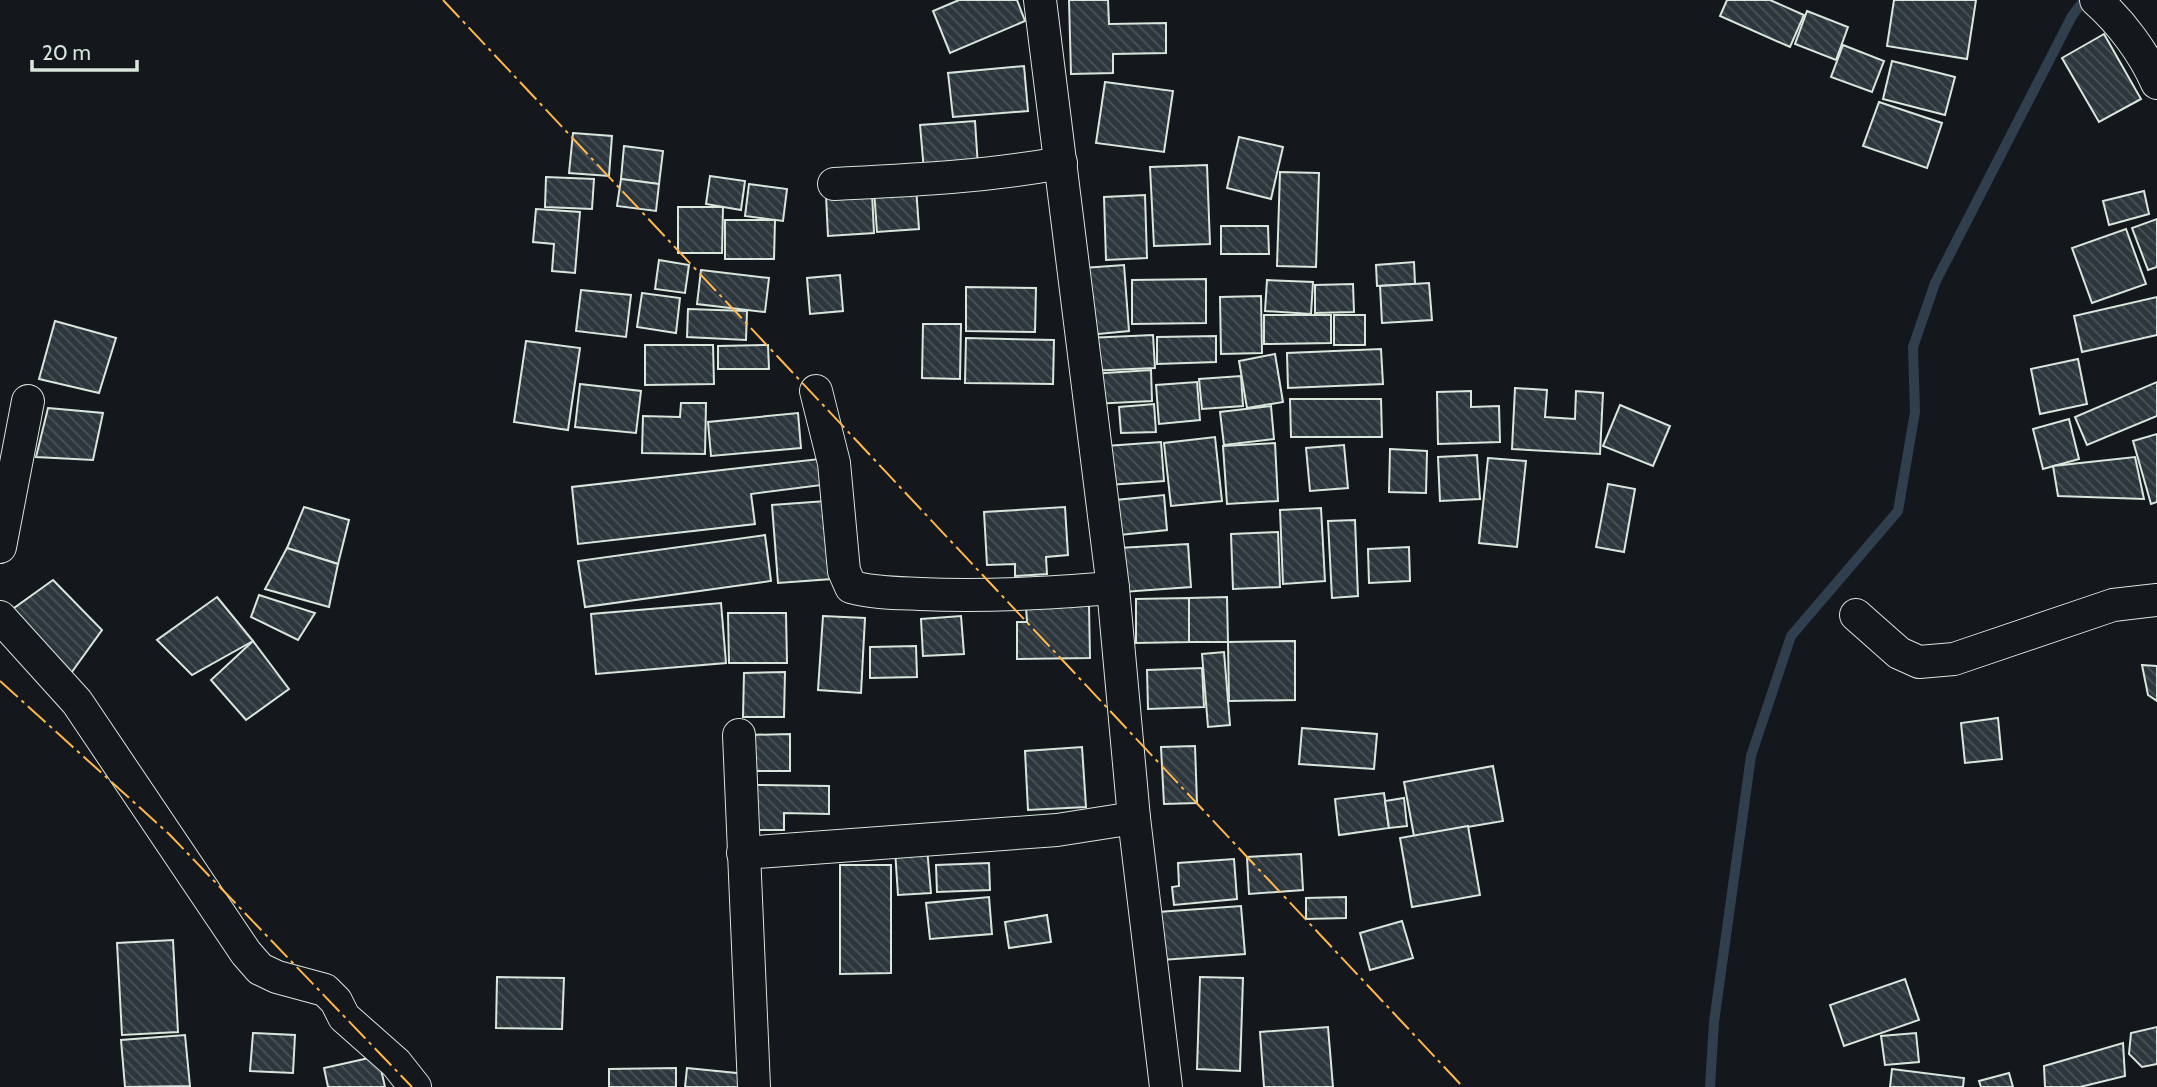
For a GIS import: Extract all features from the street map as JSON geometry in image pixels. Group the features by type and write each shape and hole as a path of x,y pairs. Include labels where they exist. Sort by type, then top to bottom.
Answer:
{"street":[{"path":"1040,0 1113,588 1134,818 1166,1087"},
{"path":"2096,0 2106,8 2147,61 2157,83"},
{"path":"834,184 967,177 1061,163"},
{"path":"816,391 831,447 844,571 850,587 865,591 947,595 1034,594 1113,588"},
{"path":"0,547 28,401"},
{"path":"1856,615 1899,653 1919,662 1954,659 2113,605 2157,600"},
{"path":"0,617 77,702 246,953 260,969 277,978 325,990 336,1001 344,1017 396,1063 415,1087"},
{"path":"739,735 754,1087"},
{"path":"743,853 1057,830 1134,818"}],"building":[{"path":"959,0 1017,0 1025,21 950,53 933,11"},
{"path":"1069,0 1108,0 1109,24 1166,23 1166,53 1113,54 1113,73 1071,74"},
{"path":"1727,0 1770,0 1804,15 1790,47 1720,16"},
{"path":"1894,0 1976,0 1967,59 1887,46"},
{"path":"1807,11 1848,27 1836,60 1795,44"},
{"path":"2104,34 2141,99 2099,122 2062,58"},
{"path":"1843,45 1884,61 1872,92 1831,77"},
{"path":"1892,61 1955,77 1945,115 1883,99"},
{"path":"1024,66 1028,111 953,117 948,73"},
{"path":"1105,82 1173,91 1164,152 1096,143"},
{"path":"1879,102 1942,123 1927,168 1863,146"},
{"path":"975,121 978,167 924,171 920,125"},
{"path":"573,133 612,136 609,176 569,173"},
{"path":"1239,137 1283,147 1271,199 1227,188"},
{"path":"624,146 663,151 659,184 621,179"},
{"path":"1207,165 1210,244 1154,246 1150,167"},
{"path":"1280,172 1319,173 1316,267 1277,266"},
{"path":"710,176 745,181 741,210 706,204"},
{"path":"546,177 594,179 592,209 545,207"},
{"path":"621,179 659,184 656,211 617,206"},
{"path":"749,184 787,189 783,221 745,216"},
{"path":"916,187 919,229 877,232 874,190"},
{"path":"2144,191 2149,214 2109,225 2103,201"},
{"path":"872,193 874,233 828,236 826,196"},
{"path":"1145,195 1147,258 1106,260 1104,197"},
{"path":"678,207 723,207 722,253 678,253"},
{"path":"536,209 580,212 575,273 552,271 554,244 533,242"},
{"path":"2157,219 2157,267 2148,270 2132,228"},
{"path":"725,220 775,220 774,259 725,259"},
{"path":"1221,226 1268,226 1269,254 1221,254"},
{"path":"2126,229 2146,284 2092,303 2072,248"},
{"path":"659,260 689,265 685,293 655,289"},
{"path":"1414,262 1415,284 1377,286 1376,265"},
{"path":"1124,265 1129,331 1088,335 1083,268"},
{"path":"701,270 769,278 765,312 697,304"},
{"path":"840,275 843,311 810,314 807,278"},
{"path":"1206,279 1206,323 1132,324 1132,280"},
{"path":"1267,280 1313,282 1311,314 1265,311"},
{"path":"1429,283 1432,320 1382,323 1380,286"},
{"path":"1353,284 1354,312 1315,313 1315,285"},
{"path":"966,287 1036,288 1035,332 966,331"},
{"path":"581,290 631,295 626,337 576,331"},
{"path":"642,293 680,298 676,333 637,327"},
{"path":"1261,296 1262,353 1221,354 1220,297"},
{"path":"2157,297 2157,335 2082,352 2074,316"},
{"path":"688,309 747,311 746,340 687,337"},
{"path":"1264,315 1331,315 1331,343 1264,344"},
{"path":"1334,315 1365,315 1365,345 1334,345"},
{"path":"55,321 116,338 99,393 39,379"},
{"path":"923,324 961,324 960,379 922,378"},
{"path":"1153,335 1155,368 1089,371 1087,338"},
{"path":"1216,336 1216,362 1157,364 1157,337"},
{"path":"966,338 1054,340 1053,384 965,383"},
{"path":"526,341 580,348 568,430 514,422"},
{"path":"645,345 713,345 714,384 645,385"},
{"path":"768,345 769,369 718,369 718,346"},
{"path":"1381,349 1383,384 1288,388 1287,353"},
{"path":"1275,354 1283,402 1247,408 1239,361"},
{"path":"2078,359 2087,404 2040,414 2031,369"},
{"path":"1151,370 1152,401 1092,404 1090,374"},
{"path":"1241,376 1243,406 1202,409 1199,379"},
{"path":"1197,382 1200,420 1159,424 1156,385"},
{"path":"2157,382 2157,416 2087,445 2075,417"},
{"path":"580,384 641,391 636,433 575,427"},
{"path":"1515,388 1547,390 1545,417 1575,419 1576,391 1603,393 1600,454 1512,449"},
{"path":"1471,391 1471,407 1499,406 1500,442 1438,444 1437,392"},
{"path":"1290,399 1381,399 1382,437 1291,437"},
{"path":"681,403 706,403 705,454 642,453 643,416 680,417"},
{"path":"1154,404 1156,432 1121,433 1119,407"},
{"path":"1620,405 1670,426 1653,466 1603,446"},
{"path":"1271,406 1274,439 1224,445 1220,412"},
{"path":"48,408 103,413 93,460 36,457"},
{"path":"798,413 801,448 711,456 708,422"},
{"path":"2069,419 2079,459 2043,469 2033,429"},
{"path":"2157,434 2157,502 2151,504 2133,441"},
{"path":"1215,437 1222,501 1171,506 1164,443"},
{"path":"1161,442 1164,481 1109,485 1106,446"},
{"path":"1275,443 1278,501 1227,504 1223,446"},
{"path":"1344,445 1348,488 1310,491 1306,448"},
{"path":"1390,449 1427,451 1426,493 1389,492"},
{"path":"1477,455 1480,499 1440,501 1438,457"},
{"path":"2135,457 2144,499 2058,496 2053,466"},
{"path":"1488,458 1526,461 1517,547 1479,543"},
{"path":"819,459 822,485 751,494 755,524 578,544 572,487"},
{"path":"1608,484 1635,489 1624,552 1596,547"},
{"path":"1164,495 1167,530 1120,535 1116,500"},
{"path":"826,501 832,579 778,583 772,505"},
{"path":"304,507 349,520 338,564 287,548"},
{"path":"1065,507 1068,555 1046,557 1047,574 1015,576 1015,564 987,565 984,512"},
{"path":"1321,508 1325,581 1283,584 1280,510"},
{"path":"1355,520 1358,596 1332,598 1328,521"},
{"path":"1278,532 1280,587 1233,589 1231,534"},
{"path":"765,535 771,581 585,607 578,561"},
{"path":"1188,544 1191,587 1123,592 1119,548"},
{"path":"1409,547 1410,581 1369,583 1368,549"},
{"path":"287,548 338,564 329,607 265,589"},
{"path":"53,580 102,630 69,676 10,611"},
{"path":"259,595 315,613 298,640 251,617"},
{"path":"217,597 253,641 192,675 157,640"},
{"path":"1227,597 1228,642 1189,642 1189,598"},
{"path":"1189,598 1189,642 1136,643 1136,599"},
{"path":"721,603 726,663 596,674 591,614"},
{"path":"1089,605 1090,658 1017,659 1017,622 1027,622 1026,606"},
{"path":"728,613 786,613 787,663 729,663"},
{"path":"823,616 865,618 861,693 818,690"},
{"path":"961,616 964,654 923,656 921,619"},
{"path":"253,641 289,689 246,720 211,680"},
{"path":"1295,641 1295,700 1229,701 1228,642"},
{"path":"916,646 917,677 870,678 870,647"},
{"path":"1224,652 1230,725 1208,727 1202,654"},
{"path":"2142,665 2157,666 2157,701 2148,695"},
{"path":"1202,668 1204,707 1148,709 1147,670"},
{"path":"785,672 784,717 743,717 744,673"},
{"path":"1998,718 2002,759 1965,763 1961,723"},
{"path":"1302,728 1377,734 1374,769 1299,764"},
{"path":"790,734 790,771 746,771 746,735"},
{"path":"1195,746 1197,803 1164,804 1161,747"},
{"path":"1082,747 1086,807 1028,810 1025,751"},
{"path":"1493,766 1503,821 1414,836 1404,782"},
{"path":"757,785 829,786 829,814 784,813 784,830 757,830"},
{"path":"1384,793 1389,828 1339,835 1335,799"},
{"path":"1404,798 1407,826 1389,828 1385,801"},
{"path":"1468,826 1480,895 1412,907 1400,838"},
{"path":"927,848 931,893 898,895 895,850"},
{"path":"1301,854 1303,890 1249,894 1247,857"},
{"path":"1234,859 1237,899 1174,905 1172,887 1179,886 1178,863"},
{"path":"989,863 990,890 937,892 936,865"},
{"path":"840,865 891,865 891,973 840,974"},
{"path":"989,897 992,934 930,939 926,903"},
{"path":"1346,897 1346,918 1306,919 1306,898"},
{"path":"1241,906 1245,954 1162,960 1158,912"},
{"path":"1047,915 1051,942 1009,948 1005,922"},
{"path":"1402,921 1413,958 1370,970 1360,933"},
{"path":"173,940 178,1032 122,1035 117,943"},
{"path":"497,977 564,978 562,1029 496,1028"},
{"path":"1200,977 1243,978 1240,1071 1197,1069"},
{"path":"1905,979 1919,1020 1844,1046 1830,1005"},
{"path":"1328,1027 1333,1087 1264,1087 1260,1032"},
{"path":"2157,1027 2157,1064 2142,1067 2129,1054 2131,1033"},
{"path":"253,1033 295,1035 293,1073 250,1071"},
{"path":"1916,1033 1919,1062 1885,1065 1881,1036"},
{"path":"185,1035 190,1086 125,1087 121,1040"},
{"path":"2123,1043 2125,1076 2080,1087 2045,1087 2044,1066"},
{"path":"378,1056 385,1087 328,1087 324,1068"},
{"path":"676,1068 676,1087 609,1087 609,1069"},
{"path":"687,1068 746,1074 745,1087 685,1087"},
{"path":"1892,1069 1964,1078 1963,1087 1890,1087"},
{"path":"2009,1073 2013,1087 1981,1087 1979,1081"}],"waterway":[{"path":"1710,1087 1714,1022 1751,756 1791,636 1898,511 1915,412 1913,347 1935,283 2072,16 2084,0"}],"power":[{"path":"443,0 1463,1087"},
{"path":"0,681 169,834 412,1087"}]}
